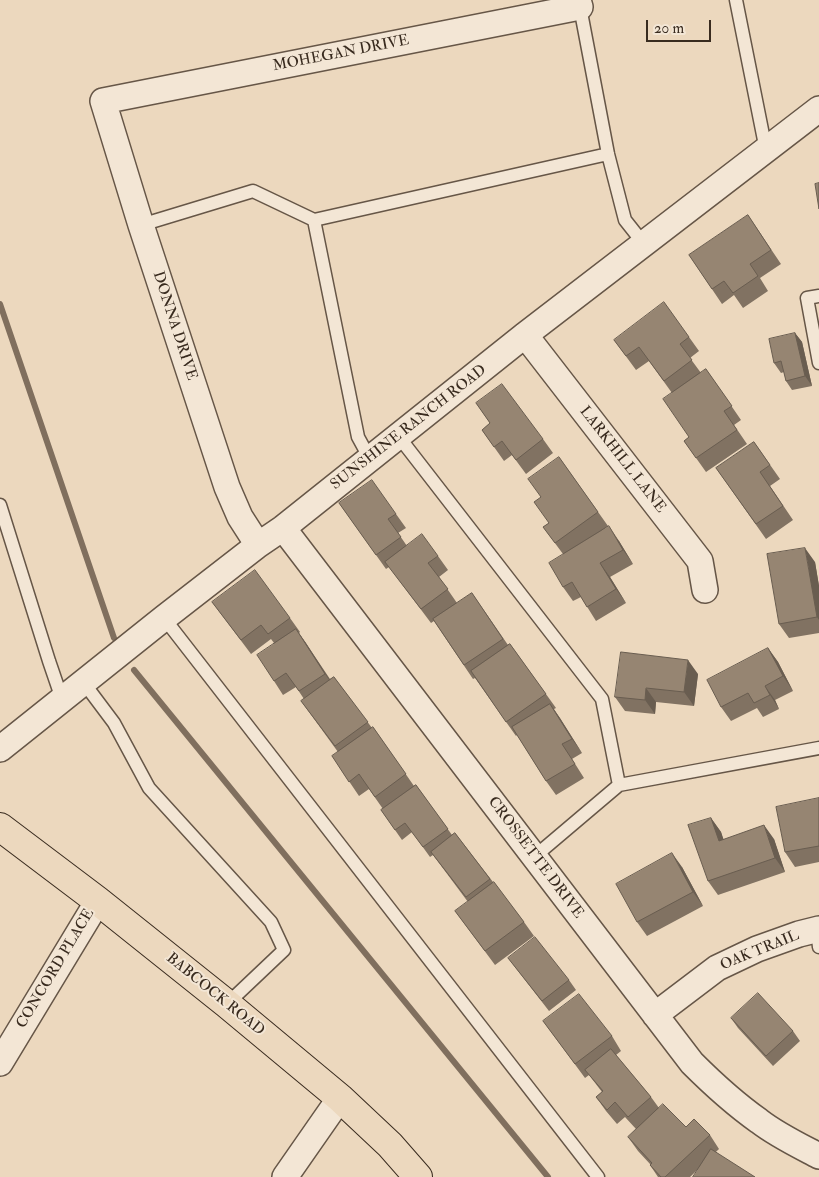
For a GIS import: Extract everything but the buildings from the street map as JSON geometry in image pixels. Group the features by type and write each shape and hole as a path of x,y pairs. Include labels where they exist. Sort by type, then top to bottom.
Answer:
{"main road":[{"name":"BABCOCK ROAD","path":"0,827 98,901 227,1004 340,1098 390,1145 418,1177"}],"street":[{"name":"MOHEGAN DRIVE","path":"102,101 579,4"},
{"name":"DONNA DRIVE","path":"102,101 227,487 240,516 258,545"},
{"name":"SUNSHINE RANCH ROAD","path":"0,749 164,618 399,437 526,335 819,110"},
{"name":"LARKHILL LANE","path":"526,335 700,561 704,590"},
{"name":"CROSSETTE DRIVE","path":"283,528 692,1063 721,1091 760,1122 819,1156"},
{"name":"CONCORD PLACE","path":"0,1063 98,901"},
{"name":"OAK TRAIL","path":"655,1015 717,968 756,949 799,934 818,935"},
{"path":"285,1177 340,1098"}],"lane":[{"path":"736,0 766,150"},
{"path":"579,4 608,154 625,220 644,244"},
{"path":"141,225 253,191 314,220 608,154"},
{"path":"314,220 358,437 370,459"},
{"path":"819,296 807,298 819,363"},
{"path":"399,437 602,699 619,784"},
{"path":"0,504 62,699"},
{"path":"164,618 598,1177"},
{"path":"84,683 114,723 149,788 271,922 284,950 227,1004"},
{"path":"534,858 619,784 819,748"}],"waterway":[{"path":"0,304 114,638"},
{"path":"134,670 548,1177"}]}
